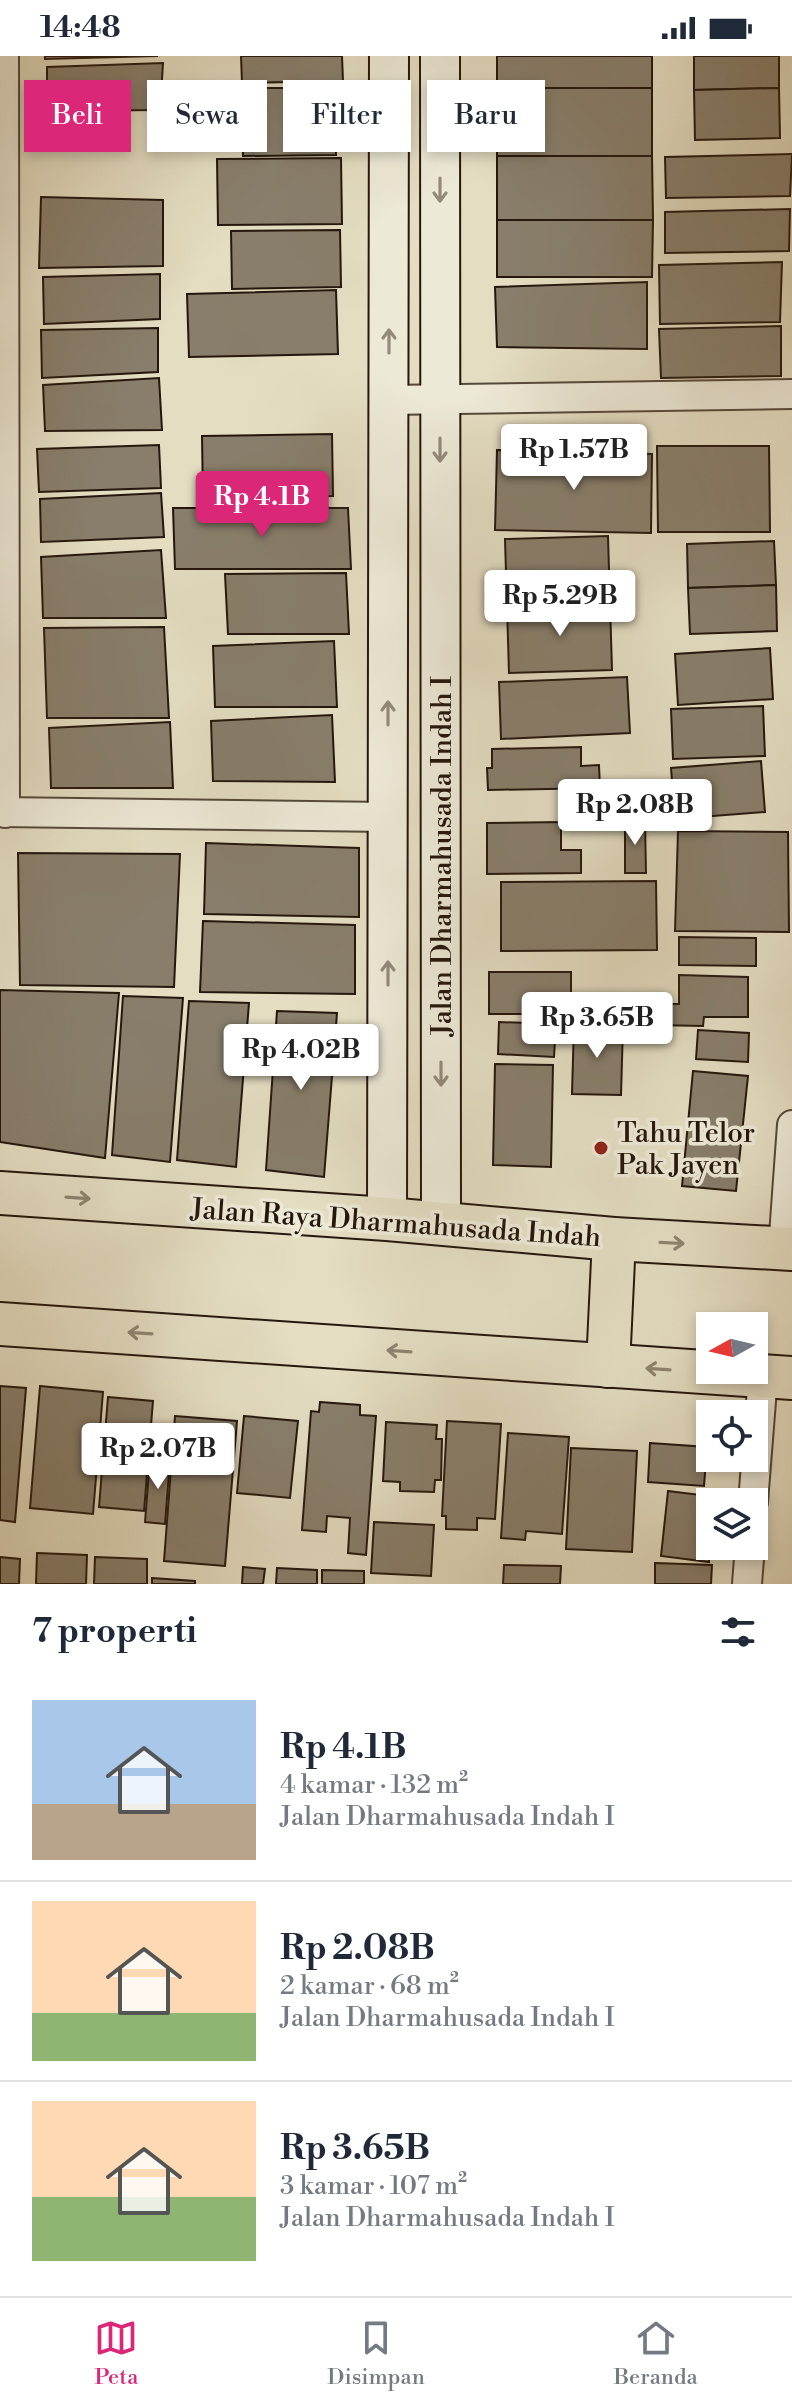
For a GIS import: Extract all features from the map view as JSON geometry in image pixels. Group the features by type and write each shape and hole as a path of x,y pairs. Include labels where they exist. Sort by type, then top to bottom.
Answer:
{"main road":[{"name":"Jalan Dharmahusada Indah I","path":"387,1219 389,56"},
{"name":"Jalan Dharmahusada Indah I","path":"440,56 441,1224"},
{"name":"Jalan Raya Dharmahusada Indah","path":"0,1193 787,1249"},
{"path":"608,1366 614,1239"},
{"path":"0,1324 778,1377"}],"street":[{"path":"4,56 2,812 388,817"},
{"path":"388,400 792,394"},
{"path":"787,1249 792,1125"},
{"path":"756,1488 778,1377"},
{"path":"747,1584 749,1560"}],"building":[{"path":"45,56 158,56 45,59"},
{"path":"241,56 342,56 343,80 267,83 267,80 242,80"},
{"path":"497,56 652,56 652,88 545,88 545,80 497,80"},
{"path":"694,56 779,56 779,88 694,90"},
{"path":"163,63 162,80 147,80 147,110 131,110 131,80 47,80 47,67"},
{"path":"267,88 283,88 283,152 336,152 336,155 243,156 243,152 267,152"},
{"path":"545,88 652,88 652,156 497,156 497,152 545,152"},
{"path":"779,88 780,138 695,140 694,90"},
{"path":"792,154 790,196 666,198 665,157"},
{"path":"497,156 652,156 653,220 497,220"},
{"path":"341,158 342,224 218,225 217,159"},
{"path":"41,197 163,200 163,266 39,268"},
{"path":"790,209 789,251 665,253 665,212"},
{"path":"497,220 653,220 652,277 497,277"},
{"path":"340,230 341,287 232,289 231,231"},
{"path":"782,262 780,322 660,324 659,265"},
{"path":"160,274 160,319 44,324 43,277"},
{"path":"647,282 647,349 497,347 495,287"},
{"path":"336,290 338,354 189,357 187,294"},
{"path":"781,326 781,376 661,378 659,329"},
{"path":"158,328 158,372 42,378 41,330"},
{"path":"159,378 162,430 45,431 43,385"},
{"path":"332,434 333,496 203,499 202,436"},
{"path":"159,445 161,488 39,492 37,449"},
{"path":"657,446 769,446 770,532 658,532"},
{"path":"497,450 652,454 651,533 495,530"},
{"path":"161,493 164,537 41,542 40,499"},
{"path":"173,508 348,508 351,569 175,569"},
{"path":"608,536 610,604 507,607 505,539"},
{"path":"774,541 776,585 688,588 687,544"},
{"path":"161,550 166,618 43,618 41,557"},
{"path":"346,573 349,634 228,634 225,574"},
{"path":"776,585 777,631 690,634 688,588"},
{"path":"610,604 612,670 509,673 507,607"},
{"path":"164,627 169,718 47,718 44,628"},
{"path":"334,641 337,707 215,707 213,646"},
{"path":"770,648 773,699 678,705 675,654"},
{"path":"627,677 630,733 501,739 499,682"},
{"path":"763,706 765,756 673,759 671,709"},
{"path":"332,715 335,782 213,781 211,721"},
{"path":"170,722 173,788 51,788 49,728"},
{"path":"581,747 581,766 599,765 600,788 488,790 487,768 492,768 492,749"},
{"path":"761,761 765,812 675,819 671,768"},
{"path":"569,809 621,810 621,828 568,827"},
{"path":"645,821 646,873 625,873 625,822"},
{"path":"561,822 561,850 581,850 581,873 487,874 487,823"},
{"path":"678,831 788,832 789,932 675,931"},
{"path":"206,843 359,848 359,917 204,914"},
{"path":"18,853 180,854 174,987 20,985"},
{"path":"656,881 657,950 501,951 501,882"},
{"path":"203,921 355,925 355,994 200,992"},
{"path":"679,937 756,938 756,966 679,965"},
{"path":"489,972 571,972 571,1014 489,1014"},
{"path":"679,975 748,977 748,1017 704,1017 703,1026 655,1025 655,1004 679,1004"},
{"path":"0,990 119,993 105,1158 0,1142"},
{"path":"123,996 183,998 170,1162 112,1155"},
{"path":"189,1001 249,1003 236,1167 177,1160"},
{"path":"277,1011 337,1013 324,1177 266,1170"},
{"path":"499,1022 556,1024 554,1057 498,1054"},
{"path":"574,1024 623,1026 621,1095 572,1094"},
{"path":"698,1030 749,1033 748,1062 696,1059"},
{"path":"495,1064 553,1065 551,1167 493,1165"},
{"path":"693,1071 748,1076 736,1191 682,1186"},
{"path":"0,1386 26,1388 15,1522 0,1520"},
{"path":"40,1386 103,1392 93,1514 30,1508"},
{"path":"108,1397 153,1401 144,1511 99,1507"},
{"path":"320,1402 360,1405 360,1415 376,1416 366,1555 348,1553 350,1518 327,1516 326,1532 302,1530 311,1411 319,1412"},
{"path":"175,1416 237,1421 225,1566 164,1561"},
{"path":"244,1416 298,1421 290,1498 237,1493"},
{"path":"447,1421 501,1424 495,1519 477,1518 477,1530 446,1529 446,1516 442,1516"},
{"path":"386,1422 437,1425 436,1439 442,1439 441,1480 435,1480 434,1492 400,1491 400,1482 383,1481"},
{"path":"508,1433 569,1437 562,1534 526,1531 525,1540 501,1538"},
{"path":"650,1443 696,1446 696,1472 705,1472 704,1486 648,1482"},
{"path":"571,1448 637,1451 632,1552 566,1549"},
{"path":"150,1458 170,1460 165,1524 145,1522"},
{"path":"668,1491 696,1494 696,1560 709,1562 661,1556"},
{"path":"374,1522 434,1525 431,1576 371,1573"},
{"path":"37,1553 87,1555 86,1584 36,1584"},
{"path":"0,1557 20,1559 19,1584 0,1584"},
{"path":"95,1557 147,1559 147,1584 94,1584"},
{"path":"655,1563 712,1565 711,1584 655,1584"},
{"path":"504,1565 561,1566 560,1584 503,1584"},
{"path":"243,1567 265,1569 263,1584 242,1584"},
{"path":"277,1568 317,1570 317,1584 276,1584"},
{"path":"322,1570 364,1571 364,1584 322,1584"},
{"path":"152,1578 195,1581 195,1584 152,1584"}],"place":[{"name":"Tahu Telor Pak Jayen","path":"601,1148"}]}
